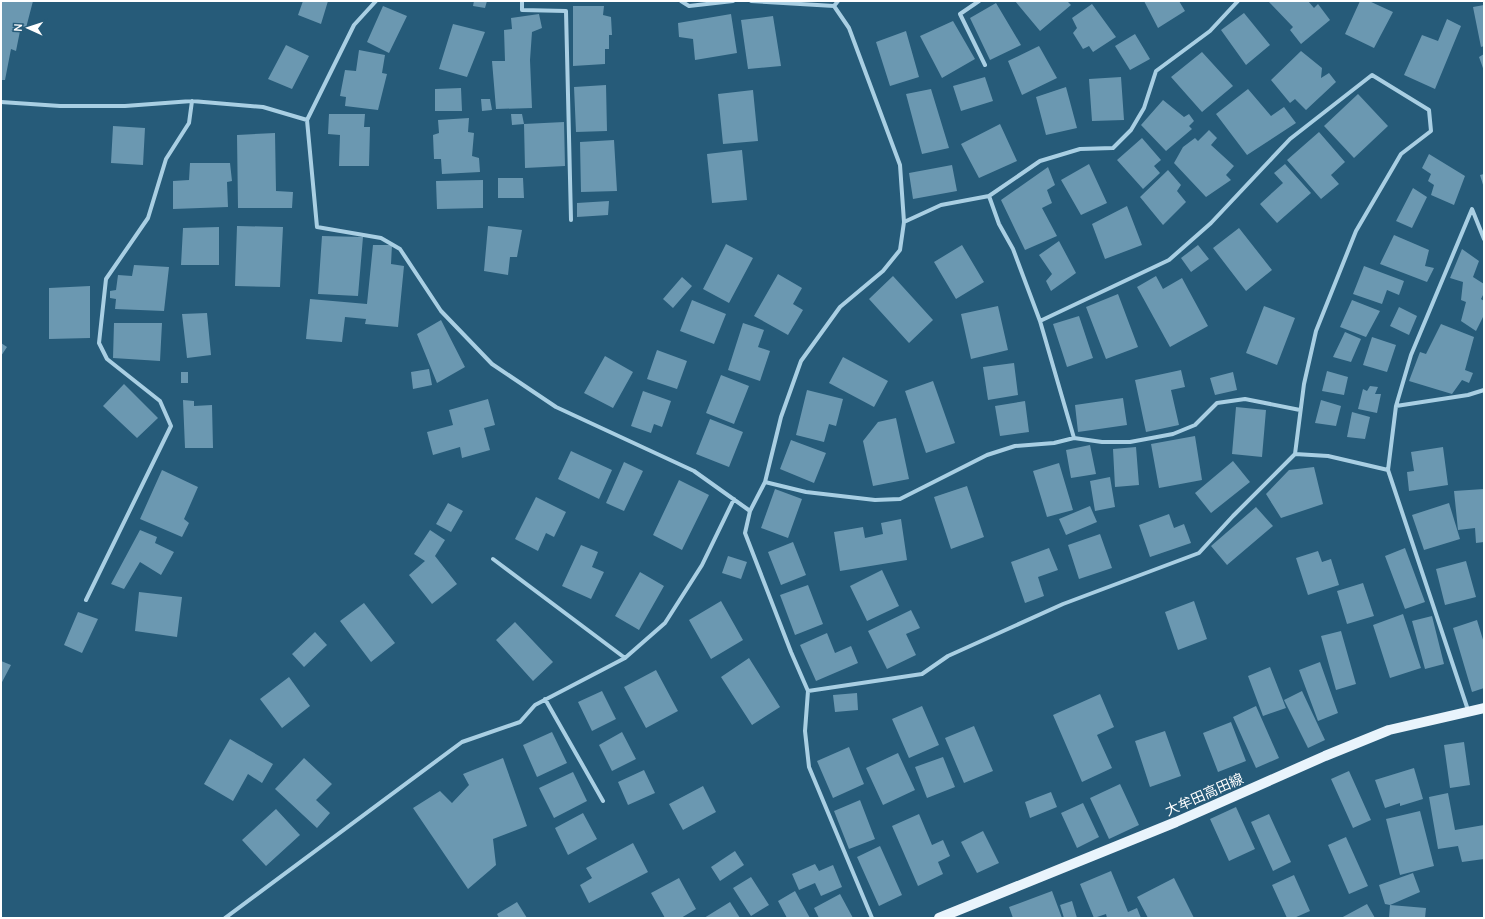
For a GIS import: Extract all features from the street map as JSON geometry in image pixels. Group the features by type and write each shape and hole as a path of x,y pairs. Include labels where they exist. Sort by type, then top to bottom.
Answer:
{"main road":[{"name":"大牟田高田線","path":"939,918 1176,822 1325,756 1389,730 1484,708"}],"street":[{"path":"376,1 354,25 307,120 317,227 381,238 400,249 441,311 492,364 556,407 694,471 750,510"},
{"path":"522,1 522,10 566,11 571,220"},
{"path":"681,1 689,6 733,1"},
{"path":"751,1 834,6"},
{"path":"834,6 838,1"},
{"path":"979,1 960,14 985,65"},
{"path":"904,222 941,204 989,196 1040,161 1080,150 1113,148 1131,130 1144,108 1156,71 1210,31 1238,1"},
{"path":"834,6 849,28 900,165 904,222 900,250 883,271 840,307 801,360 781,417 765,482 750,510 745,533 791,652 808,691 805,731 809,767 872,918"},
{"path":"808,691 922,674 948,656 1063,604 1199,553 1233,516 1295,454 1304,384 1316,332 1356,231 1401,154 1431,131 1428,110 1372,75 1290,139 1211,223 1169,260 1040,321"},
{"path":"1,102 60,106 125,106 192,101 263,107 307,120"},
{"path":"86,600 171,426 160,401 106,359 99,343 106,279 148,218 166,159 189,123 192,101"},
{"path":"989,196 999,224 1013,249 1040,321 1074,438"},
{"path":"1469,712 1388,470 1396,406 1411,355 1472,209 1484,239"},
{"path":"1396,406 1468,396 1484,390"},
{"path":"765,482 806,492 875,500 900,499 986,455 1016,446 1054,443 1074,438 1102,442 1130,442 1173,434 1195,425 1217,403 1245,399 1300,410"},
{"path":"1295,454 1328,456 1388,470"},
{"path":"225,918 462,742 520,722 535,705 625,658 665,623 702,565 734,499"},
{"path":"493,559 625,658"},
{"path":"545,700 603,801"}],"building":[{"path":"1,1 33,1 26,28 21,26 16,51 11,49 5,80 1,80"},
{"path":"303,1 328,1 321,24 298,15"},
{"path":"474,1 487,1 485,8 473,6"},
{"path":"1015,1 1067,1 1071,5 1040,31"},
{"path":"1144,1 1179,1 1185,11 1158,28"},
{"path":"1308,1 1314,8 1318,4 1330,20 1301,44 1290,30 1293,27 1269,2"},
{"path":"1360,1 1369,1 1393,12 1374,48 1345,34"},
{"path":"996,3 1021,45 990,60 970,18"},
{"path":"1092,4 1116,37 1093,52 1089,46 1083,49 1073,33 1077,28 1072,18"},
{"path":"1484,5 1484,46 1481,47 1473,7"},
{"path":"383,6 407,16 389,53 367,42"},
{"path":"573,6 604,6 603,15 611,17 612,35 609,35 609,49 605,49 605,64 573,66"},
{"path":"1244,13 1270,45 1246,65 1221,30"},
{"path":"539,14 542,28 532,32 530,60 532,108 496,109 492,61 505,61 504,30 512,29 511,18"},
{"path":"731,14 737,53 695,60 693,39 679,37 678,23"},
{"path":"773,16 781,66 748,69 741,20"},
{"path":"1447,19 1461,26 1435,89 1404,75 1422,35 1438,41"},
{"path":"953,21 975,59 942,78 920,36"},
{"path":"453,24 485,32 467,77 439,69"},
{"path":"906,31 919,77 890,86 876,42"},
{"path":"1135,34 1150,59 1130,70 1115,46"},
{"path":"286,45 309,56 292,89 268,79"},
{"path":"1039,46 1057,78 1022,95 1008,61"},
{"path":"359,50 385,55 382,73 387,74 378,110 345,106 346,97 340,96 345,70 356,71"},
{"path":"1301,51 1322,68 1321,78 1329,73 1336,82 1306,110 1295,99 1290,103 1271,80"},
{"path":"1202,52 1233,86 1202,112 1171,77"},
{"path":"1484,54 1484,71 1479,57"},
{"path":"985,77 993,101 961,111 953,86"},
{"path":"1121,77 1124,120 1092,121 1089,79"},
{"path":"606,85 607,131 576,132 574,87"},
{"path":"1066,87 1077,128 1046,135 1036,97"},
{"path":"461,88 462,111 435,111 435,89"},
{"path":"931,89 949,148 922,154 906,94"},
{"path":"1248,89 1271,116 1284,107 1296,123 1247,155 1216,114"},
{"path":"753,90 758,141 723,144 718,94"},
{"path":"1358,94 1388,126 1354,158 1324,126"},
{"path":"481,99 490,99 492,110 482,111"},
{"path":"1163,100 1184,117 1189,114 1194,121 1189,126 1192,129 1166,151 1141,125"},
{"path":"329,114 365,114 364,127 370,127 369,166 339,166 340,135 328,134"},
{"path":"511,114 522,114 524,124 512,125"},
{"path":"469,118 468,132 474,133 472,156 479,158 480,172 442,174 441,159 434,159 433,135 439,133 438,120"},
{"path":"564,122 565,166 525,168 524,124"},
{"path":"1000,124 1017,161 979,178 961,144"},
{"path":"113,126 145,128 143,165 111,163"},
{"path":"1209,130 1217,138 1211,145 1234,166 1226,175 1231,180 1206,197 1174,163 1183,147 1195,138 1198,141"},
{"path":"1319,132 1345,162 1331,175 1339,184 1321,199 1287,160"},
{"path":"275,133 276,191 293,192 292,208 238,208 237,135"},
{"path":"1142,138 1161,160 1154,166 1160,173 1143,189 1117,160"},
{"path":"614,140 617,191 581,192 580,142"},
{"path":"742,150 747,200 712,203 707,154"},
{"path":"1429,154 1465,176 1454,205 1431,195 1434,185 1428,181 1431,174 1422,168"},
{"path":"190,163 230,163 232,181 227,182 228,207 173,209 173,181 189,180"},
{"path":"1089,164 1107,203 1081,215 1061,180"},
{"path":"1285,164 1311,193 1277,223 1260,204 1283,183 1274,173"},
{"path":"952,165 957,191 913,199 909,173"},
{"path":"1048,167 1055,185 1047,190 1052,203 1042,208 1057,236 1025,250 1001,200"},
{"path":"1168,170 1181,185 1177,191 1186,202 1163,225 1140,197"},
{"path":"1484,174 1484,188 1480,175"},
{"path":"498,178 523,178 524,198 498,198"},
{"path":"483,180 483,208 437,209 436,181"},
{"path":"1413,188 1427,197 1412,228 1396,221"},
{"path":"609,201 608,215 577,217 577,203"},
{"path":"1127,206 1142,245 1105,259 1092,224"},
{"path":"237,226 283,227 280,287 235,286"},
{"path":"488,226 522,230 517,257 510,257 508,275 484,271"},
{"path":"219,227 219,265 181,265 183,228"},
{"path":"1239,228 1272,270 1246,291 1213,248"},
{"path":"1394,235 1429,250 1425,266 1434,268 1427,282 1380,264"},
{"path":"322,236 363,237 358,296 318,294"},
{"path":"1059,241 1076,273 1051,291 1046,281 1052,274 1039,255"},
{"path":"726,244 753,258 729,303 703,289"},
{"path":"373,245 392,245 391,264 404,266 398,327 365,324 366,319 345,317 342,342 306,339 310,299 367,304"},
{"path":"962,245 984,282 956,299 934,262"},
{"path":"1198,245 1209,259 1191,272 1181,258"},
{"path":"1462,249 1479,261 1473,277 1484,284 1484,293 1481,299 1484,301 1484,315 1476,331 1461,321 1466,302 1461,300 1463,282 1450,278"},
{"path":"134,265 169,267 164,311 115,309 116,299 110,298 110,291 116,290 118,275 132,276"},
{"path":"1364,266 1404,281 1399,295 1387,290 1382,304 1353,294"},
{"path":"778,274 802,288 793,304 803,310 788,335 754,316"},
{"path":"893,276 933,320 909,343 869,299"},
{"path":"1156,276 1163,289 1182,278 1208,326 1170,347 1137,287"},
{"path":"682,277 692,286 673,308 663,299"},
{"path":"90,286 90,338 49,339 49,288"},
{"path":"1118,294 1138,347 1106,359 1086,307"},
{"path":"692,300 726,314 714,344 680,331"},
{"path":"1352,300 1380,311 1366,337 1340,327"},
{"path":"998,306 1008,350 971,359 961,314"},
{"path":"1264,306 1295,318 1277,365 1246,353"},
{"path":"1399,307 1417,316 1409,335 1390,326"},
{"path":"207,313 211,355 187,358 182,314"},
{"path":"1079,316 1093,358 1067,367 1053,324"},
{"path":"441,320 465,367 437,383 417,334"},
{"path":"114,323 162,323 160,361 113,358"},
{"path":"743,323 764,330 758,347 770,351 760,381 728,370"},
{"path":"1441,324 1474,337 1465,370 1473,373 1469,383 1462,380 1452,394 1409,381 1420,352 1426,354"},
{"path":"1345,332 1361,339 1351,362 1333,357"},
{"path":"1372,337 1396,345 1387,372 1363,365"},
{"path":"1,343 7,347 1,356"},
{"path":"657,350 687,361 677,389 647,379"},
{"path":"605,356 633,372 613,408 584,393"},
{"path":"843,357 888,381 874,407 829,383"},
{"path":"1014,363 1018,395 988,400 983,367"},
{"path":"429,369 432,385 413,389 411,372"},
{"path":"1181,370 1185,387 1171,390 1179,425 1146,432 1135,380"},
{"path":"1327,371 1348,377 1344,395 1322,391"},
{"path":"181,372 188,372 188,383 181,383"},
{"path":"1233,372 1237,390 1215,395 1210,378"},
{"path":"721,375 749,386 734,424 706,413"},
{"path":"933,381 955,443 926,453 905,391"},
{"path":"124,384 158,418 137,438 103,406"},
{"path":"1370,386 1378,387 1375,394 1381,394 1377,413 1358,409 1363,389 1367,391"},
{"path":"807,390 843,399 836,426 829,424 824,442 796,435"},
{"path":"643,391 671,401 662,427 654,424 651,433 631,426"},
{"path":"1123,398 1127,425 1078,432 1075,405"},
{"path":"488,399 495,425 484,428 490,450 462,458 460,447 433,455 427,432 453,425 449,410"},
{"path":"183,400 194,401 194,406 212,405 213,448 185,448"},
{"path":"1321,400 1341,406 1336,426 1315,423"},
{"path":"1025,401 1029,432 1000,436 995,406"},
{"path":"1236,407 1266,410 1262,457 1232,454"},
{"path":"1352,412 1370,417 1365,439 1347,437"},
{"path":"896,418 909,479 873,486 863,441 878,422"},
{"path":"710,419 743,432 729,467 696,454"},
{"path":"1195,436 1202,480 1159,488 1151,444"},
{"path":"791,440 826,453 814,483 780,469"},
{"path":"1090,445 1096,474 1071,478 1066,450"},
{"path":"1136,447 1139,485 1115,487 1113,449"},
{"path":"1443,447 1448,485 1409,491 1407,472 1414,471 1411,452"},
{"path":"571,451 612,470 599,499 558,479"},
{"path":"1233,461 1250,482 1211,513 1195,493"},
{"path":"624,462 643,471 624,511 606,503"},
{"path":"1059,463 1073,510 1047,517 1033,471"},
{"path":"1314,467 1323,504 1281,518 1266,494 1289,470"},
{"path":"162,470 198,487 184,519 189,523 182,537 140,519"},
{"path":"1110,477 1115,507 1095,511 1090,481"},
{"path":"679,480 709,495 682,550 653,535"},
{"path":"967,486 984,537 951,549 934,497"},
{"path":"775,489 802,499 788,538 761,528"},
{"path":"1484,489 1484,542 1476,543 1475,528 1458,530 1454,491"},
{"path":"536,497 566,512 554,537 546,533 538,551 515,539"},
{"path":"448,503 463,511 451,532 436,524"},
{"path":"1449,503 1460,539 1424,550 1412,515"},
{"path":"1090,506 1097,522 1066,535 1059,519"},
{"path":"1256,507 1273,526 1227,565 1211,546"},
{"path":"1169,514 1174,528 1184,524 1191,543 1150,557 1139,525"},
{"path":"901,519 907,560 840,571 834,532 863,527 865,538 883,534 881,523"},
{"path":"140,530 157,537 155,543 174,552 161,575 140,562 124,589 111,584"},
{"path":"430,530 445,540 435,556 457,584 432,604 409,575 425,561 414,554"},
{"path":"1100,534 1112,568 1079,579 1068,545"},
{"path":"793,542 806,575 781,585 768,552"},
{"path":"581,545 598,552 592,567 604,572 591,599 562,586"},
{"path":"1049,548 1058,570 1038,577 1044,596 1025,603 1011,562"},
{"path":"1405,548 1425,602 1405,609 1385,556"},
{"path":"1318,551 1322,562 1331,559 1339,585 1308,595 1296,558"},
{"path":"728,556 747,562 741,579 722,573"},
{"path":"1466,561 1476,597 1445,605 1436,569"},
{"path":"882,570 899,606 867,621 850,586"},
{"path":"640,572 664,586 639,630 615,616"},
{"path":"1363,583 1374,616 1347,624 1337,591"},
{"path":"808,585 823,624 795,635 780,595"},
{"path":"139,592 182,597 177,637 135,631"},
{"path":"721,601 743,640 711,659 689,620"},
{"path":"1194,601 1207,639 1178,650 1165,612"},
{"path":"364,603 395,643 371,662 340,621"},
{"path":"911,610 920,628 906,634 916,655 887,669 868,631"},
{"path":"78,612 98,619 82,653 64,645"},
{"path":"1403,614 1421,668 1390,678 1373,625"},
{"path":"1432,616 1444,664 1425,669 1412,621"},
{"path":"1477,620 1484,643 1484,688 1472,692 1453,628"},
{"path":"515,622 553,662 533,681 496,640"},
{"path":"1341,631 1356,684 1336,690 1321,636"},
{"path":"315,632 327,645 304,667 292,654"},
{"path":"827,633 835,653 851,646 858,663 816,681 800,645"},
{"path":"749,658 780,707 752,725 721,677"},
{"path":"1,661 11,665 1,684"},
{"path":"1320,662 1338,713 1318,721 1299,670"},
{"path":"1270,667 1286,708 1263,716 1248,676"},
{"path":"656,670 678,711 646,728 624,687"},
{"path":"289,677 310,706 282,728 260,699"},
{"path":"602,691 616,719 592,731 578,702"},
{"path":"1302,691 1325,740 1308,748 1284,700"},
{"path":"857,693 858,710 835,712 833,695"},
{"path":"1100,694 1114,727 1097,735 1112,768 1082,782 1053,715"},
{"path":"922,706 939,745 909,758 892,719"},
{"path":"1256,706 1279,758 1256,768 1233,717"},
{"path":"1231,722 1246,761 1218,772 1203,733"},
{"path":"974,726 993,771 964,783 945,738"},
{"path":"1165,731 1181,776 1150,787 1135,741"},
{"path":"552,732 567,763 537,777 523,745"},
{"path":"622,732 636,759 612,771 599,745"},
{"path":"230,739 273,764 262,783 248,774 233,801 204,784"},
{"path":"1464,742 1470,785 1450,788 1444,745"},
{"path":"849,747 864,784 833,798 817,761"},
{"path":"898,753 915,790 883,805 866,768"},
{"path":"943,757 955,787 927,798 915,767"},
{"path":"304,758 332,784 316,800 330,813 317,828 275,789"},
{"path":"503,758 527,826 493,839 496,865 468,889 413,808 440,791 452,803 469,785 463,774"},
{"path":"1414,768 1423,799 1400,806 1400,803 1385,808 1375,780"},
{"path":"644,770 655,793 628,805 618,782"},
{"path":"1349,771 1371,820 1353,828 1331,779"},
{"path":"573,772 587,801 554,818 539,788"},
{"path":"1120,784 1139,825 1109,839 1090,798"},
{"path":"703,786 716,812 683,830 669,804"},
{"path":"1051,792 1057,807 1030,818 1025,802"},
{"path":"1448,793 1455,830 1484,825 1484,859 1462,862 1458,846 1438,849 1429,797"},
{"path":"860,800 875,839 849,849 834,811"},
{"path":"1083,803 1099,837 1077,848 1061,813"},
{"path":"1236,807 1255,849 1229,861 1210,819"},
{"path":"276,809 300,835 266,866 242,840"},
{"path":"1420,811 1434,866 1400,875 1386,819"},
{"path":"583,813 597,839 568,855 555,828"},
{"path":"919,814 932,845 943,840 950,856 938,862 943,874 918,886 892,826"},
{"path":"1269,814 1291,862 1273,871 1251,822"},
{"path":"983,831 999,863 977,873 961,842"},
{"path":"1346,837 1368,886 1349,894 1328,845"},
{"path":"633,843 648,872 589,903 580,885 592,878 586,868"},
{"path":"880,846 902,895 879,906 857,857"},
{"path":"735,851 744,865 720,881 711,867"},
{"path":"815,864 819,871 833,865 842,887 821,896 815,883 799,890 792,874"},
{"path":"1111,871 1128,912 1137,908 1141,918 1107,918 1106,914 1094,918 1080,884"},
{"path":"1413,873 1420,892 1390,905 1385,904 1379,885"},
{"path":"1294,875 1310,911 1294,918 1287,918 1272,885"},
{"path":"751,877 769,905 751,916 733,888"},
{"path":"679,878 696,909 681,918 665,918 651,893"},
{"path":"1174,878 1194,918 1148,918 1137,897"},
{"path":"795,891 810,918 787,918 778,901"},
{"path":"1052,891 1062,918 1013,918 1009,907"},
{"path":"840,894 853,918 819,918 814,908"},
{"path":"1072,901 1077,918 1064,918 1060,905"},
{"path":"517,902 527,918 499,918 497,914"},
{"path":"730,902 740,918 704,918"},
{"path":"1367,904 1375,918 1341,918"},
{"path":"1390,905 1426,908 1425,918 1389,918"}]}
